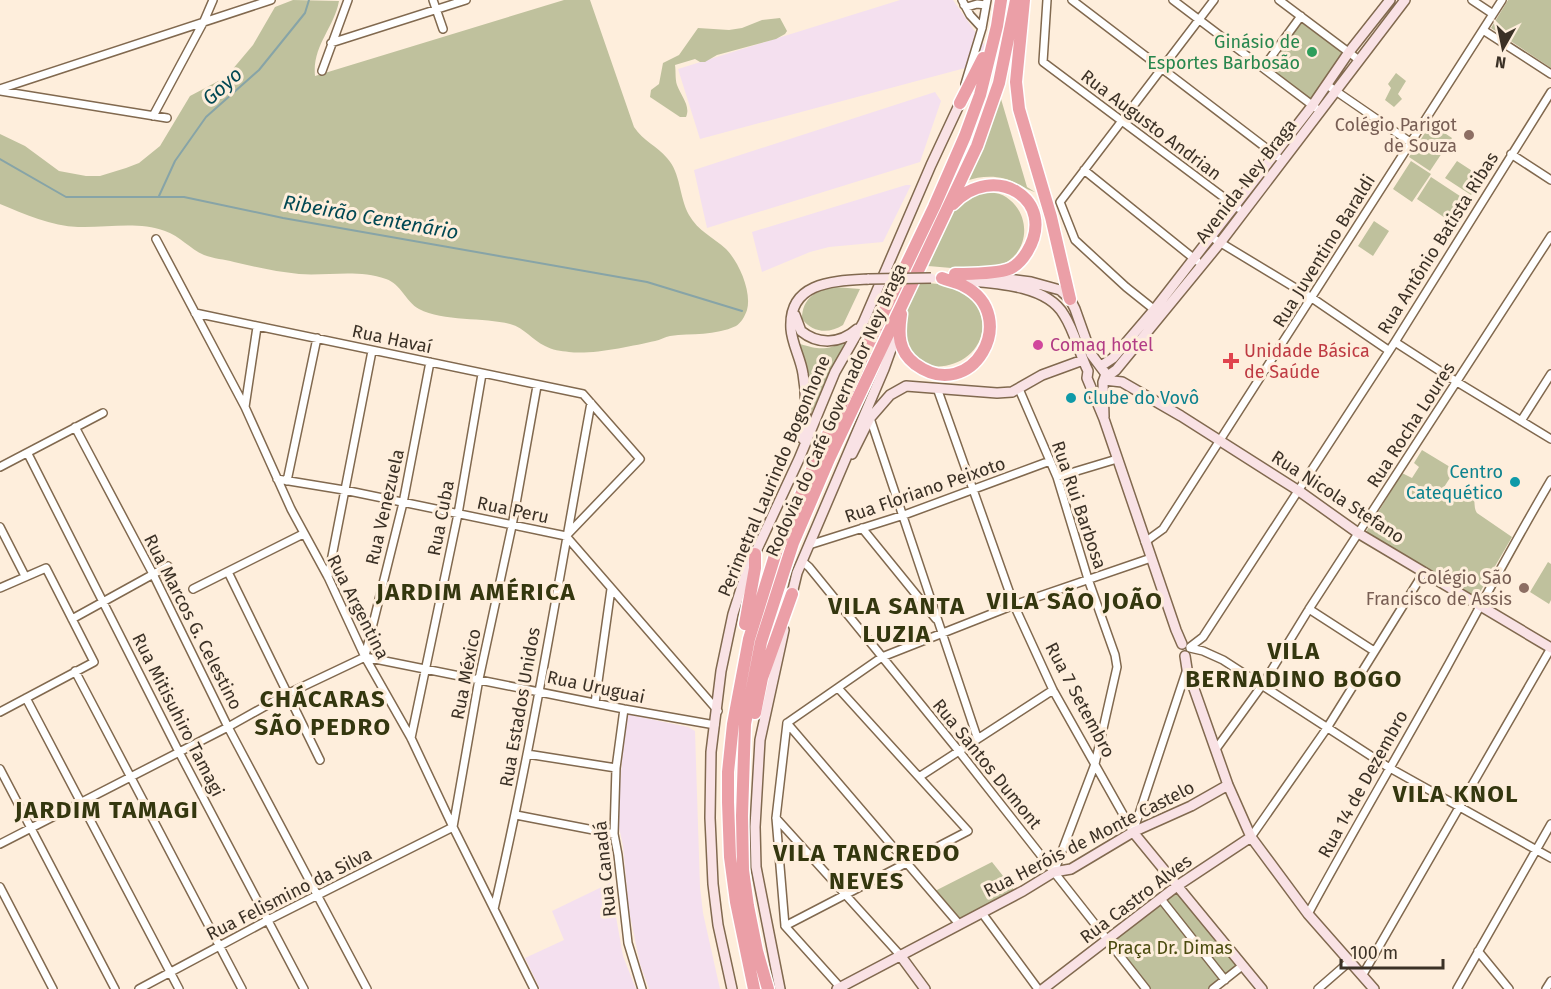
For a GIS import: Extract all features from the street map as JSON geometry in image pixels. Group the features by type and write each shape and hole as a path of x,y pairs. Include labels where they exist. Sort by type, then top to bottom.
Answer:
{"highway":[{"name":"Rodovia do Café Governador Ney Braga","path":"754,989 736,902 730,857 728,772 741,676 749,639 777,549 865,351 907,265 965,136 980,95 1001,0"},
{"name":"Rodovia do Café Governador Ney Braga","path":"768,989 757,951 743,870 745,724 761,642 793,543 825,469 976,146 999,83 1016,0"},
{"path":"1024,0 1016,82 1019,109 1051,217 1070,299"},
{"path":"960,103 978,70 997,26"},
{"path":"948,209 969,189 988,185 1000,186 1011,189 1030,203 1036,227 1031,244 1017,265 1007,270 955,274"},
{"path":"904,298 899,337 909,359 927,372 942,375 965,372 979,358 988,343 990,325 988,313 975,293 964,285 937,278"},
{"path":"731,742 730,717 736,672 752,595 755,554"},
{"path":"743,767 762,678 792,594"}],"main road":[{"name":"Avenida Ney Braga","path":"1330,88 1359,60 1405,0"},
{"name":"Avenida Ney Braga","path":"1104,379 1116,370 1193,258 1283,160 1330,88 1349,52 1387,1"},
{"name":"Perimetral Laurindo Bogonhone","path":"732,989 718,925 712,875 710,796 721,670 733,614 755,554 835,372 863,323 960,103"},
{"name":"Avenida Ney Braga","path":"1100,366 1113,358 1158,312 1220,243 1274,154 1316,108"},
{"path":"937,278 955,274 994,277 1046,285 1060,290 1070,299 1091,354 1105,371 1104,419"},
{"path":"798,459 805,425 806,397 799,353 791,331 795,309 808,290 832,281 937,278 1002,285 1040,293 1063,312 1083,360 1145,542 1187,649 1188,669 1228,785 1251,837 1308,914 1374,989"},
{"path":"795,309 795,317 801,331 818,341 841,339 851,334 863,323"},
{"path":"782,989 777,976 756,867 757,760 763,721 792,594 802,561 884,369 899,328"},
{"path":"820,519 870,418 890,395 906,386 997,393 1012,392 1042,375 1083,360"},
{"path":"1088,376 1093,366 1100,366"},
{"path":"1088,376 1097,384 1104,379"},
{"name":"Rua Nicola Stefano","path":"1104,379 1122,382 1220,440 1299,491 1358,533 1551,648"},
{"name":"Rua Heróis de Monte Castelo","path":"838,988 1023,891 1054,872 1071,869 1133,832 1191,806 1228,785"},
{"name":"Rua 7 Setembro","path":"1133,832 1262,989"},
{"name":"Rua Castro Alves","path":"1043,989 1177,886 1251,837"},
{"path":"900,955 926,989"}],"street":[{"path":"153,116 213,0"},
{"path":"0,90 271,0"},
{"path":"322,70 348,0"},
{"path":"433,0 443,28"},
{"path":"331,43 466,0"},
{"name":"Rua Augusto Andrian","path":"1047,0 1042,62 1239,209"},
{"path":"1072,0 1283,160"},
{"path":"1173,0 1316,108"},
{"path":"1158,312 1075,240 1060,202 1214,0"},
{"path":"1279,0 1359,60"},
{"path":"1472,0 1493,14"},
{"name":"Rua Juventino Baraldi","path":"1145,542 1162,529 1502,0"},
{"path":"1387,1 1397,10"},
{"path":"963,3 967,7 986,3"},
{"path":"963,3 975,22 982,28"},
{"name":"Perimetral Laurindo Bogonhone","path":"960,103 982,28 986,3"},
{"path":"1263,68 1301,16"},
{"path":"1483,30 1551,74"},
{"path":"1330,88 1410,142"},
{"path":"0,90 167,118"},
{"name":"Rua Antônio Batista Ribas","path":"1187,649 1203,637 1299,491 1551,92"},
{"path":"1511,154 1551,180"},
{"path":"1084,170 1202,264"},
{"name":"Rua Rocha Loures","path":"1216,749 1263,684 1309,609 1551,236"},
{"path":"1211,237 1312,298 1388,350"},
{"name":"Rua Argentina","path":"156,239 245,407 303,534 328,577 365,657 411,738 534,989"},
{"name":"Rua Havaí","path":"195,313 583,394 591,403"},
{"path":"245,407 257,327"},
{"path":"287,481 317,338"},
{"path":"1395,342 1551,439"},
{"path":"328,577 372,351"},
{"name":"Rua Venezuela","path":"365,657 403,503 430,363"},
{"name":"Rua Cuba","path":"411,738 458,514 482,374"},
{"path":"1521,421 1551,374"},
{"name":"Rua México","path":"453,827 479,679 512,526 537,386"},
{"name":"Rua 7 Setembro","path":"937,388 1014,605 1053,690 1133,832"},
{"name":"Rua Rui Barbosa","path":"1019,389 1057,477 1117,667 1095,764 1054,872"},
{"path":"591,403 640,459 566,536 718,711"},
{"name":"Rua Estados Unidos","path":"494,909 516,815 591,403"},
{"path":"0,467 102,413"},
{"path":"870,418 977,737"},
{"name":"Rua Marcos G. Celestino","path":"75,427 153,574 228,727 367,989"},
{"name":"Rua Mitisuhiro Tamagi","path":"28,454 179,752 304,989"},
{"path":"1057,477 1117,459"},
{"name":"Rua Floriano Peixoto","path":"809,545 904,515 1050,461"},
{"name":"Rua Peru","path":"278,479 344,490 566,536"},
{"name":"Rua 14 de Dezembro","path":"1308,914 1388,767 1551,480"},
{"path":"0,527 25,576"},
{"path":"862,528 939,622"},
{"path":"193,589 303,534"},
{"path":"838,988 785,926 776,818 787,723 882,657 1014,605 1151,558"},
{"name":"Rua Santos Dumont","path":"802,561 810,567 958,750 1146,989"},
{"path":"72,619 168,566"},
{"path":"0,588 45,568 94,662 0,712"},
{"path":"228,572 320,760"},
{"path":"1251,837 1327,728 1424,572"},
{"path":"595,703 612,590"},
{"path":"1309,609 1374,651"},
{"path":"1362,976 1551,648"},
{"path":"1187,649 1203,651 1223,660 1388,767 1551,858"},
{"path":"0,844 228,727 287,694 365,657"},
{"name":"Rua Uruguai","path":"365,657 715,725"},
{"path":"1133,832 1188,669"},
{"path":"75,671 242,989"},
{"path":"785,926 968,831 838,688"},
{"path":"919,777 977,737 1053,690"},
{"path":"26,698 179,989"},
{"name":"Rua Canadá","path":"624,709 616,768 614,834 628,943 642,989"},
{"path":"787,723 959,924"},
{"path":"527,754 616,768"},
{"path":"0,769 115,989"},
{"path":"516,815 614,834"},
{"path":"776,818 900,955"},
{"path":"1457,989 1551,824"},
{"name":"Rua Felismino da Silva","path":"140,989 268,920 453,827"},
{"path":"0,887 53,989"},
{"path":"1161,899 1225,980"},
{"path":"982,913 1038,989"},
{"path":"1478,951 1509,989"},
{"path":"1318,989 1349,962"},
{"path":"1213,989 1242,966"},
{"path":"1546,989 1551,981"}],"shaded area":[{"path":"900,0 953,0 995,60 700,139 678,69"},
{"path":"935,92 941,101 920,162 707,228 694,170"},
{"path":"911,185 883,242 829,247 810,252 762,272 752,232"},
{"path":"626,714 688,727 695,731 700,887 703,913 720,989 649,989 640,964 629,911 623,846 617,818"},
{"path":"610,883 623,956 636,989 540,989 525,958 564,940 552,911"}],"green space":[{"path":"293,0 339,1 317,55 315,76 564,0 590,0 634,127 672,164 686,208 693,221 726,249 740,269 748,295 746,312 741,321 736,326 720,331 670,336 612,350 578,353 560,351 545,346 520,328 510,324 451,318 419,309 391,281 375,276 299,274 266,269 204,255 170,233 154,228 68,226 38,219 0,204 0,134 25,146 59,171 100,176 139,163 160,146 190,96 226,77 253,45 275,7"},
{"path":"1508,0 1551,0 1551,68 1491,28"},
{"path":"780,18 787,31 776,39 717,55 705,62 695,59 675,65 677,85 687,109 686,117 680,117 650,97 651,90 659,84 663,63 679,55 698,28 729,30 742,28 762,20"},
{"path":"1301,18 1347,52 1312,103 1265,68"},
{"path":"1396,73 1406,81 1398,94 1402,99 1394,107 1385,100 1391,88 1388,84"},
{"path":"996,98 1001,99 1027,187 1035,192 1012,181 999,178 986,177 966,181"},
{"path":"1431,124 1452,138 1430,171 1409,157"},
{"path":"1411,161 1431,174 1412,202 1393,189"},
{"path":"1457,161 1483,178 1471,195 1445,178"},
{"path":"1431,177 1463,198 1448,220 1417,199"},
{"path":"979,192 1003,195 1014,204 1020,213 1024,233 1018,252 1001,265 992,267 973,269 926,266 947,219 958,202"},
{"path":"1374,221 1389,231 1373,256 1358,246"},
{"path":"915,283 952,287 968,294 975,301 979,309 982,328 978,344 968,356 955,363 939,366 925,364 912,356 904,342 903,328"},
{"path":"835,287 860,289 843,325 832,330 821,331 806,324 802,319 807,300 822,290"},
{"path":"845,342 809,418 806,374 800,344 823,348"},
{"path":"1422,450 1455,470 1439,495 1468,491 1474,499 1477,513 1512,537 1476,599 1366,532 1402,473 1412,478 1419,467 1414,463"},
{"path":"1548,562 1551,564 1549,604 1530,592"},
{"path":"992,862 1015,891 959,921 933,892"},
{"name":"Praça Dr. Dimas","path":"1177,889 1238,965 1208,989 1150,989 1112,941"}],"waterway":[{"name":"Goyo","path":"159,196 175,161 206,117 259,70 305,13 309,0"},
{"name":"Ribeirão Centenário","path":"0,159 66,197 184,197 283,218 647,282 742,311"}],"place":[{"name":"Ginásio de Esportes Barbosão","path":"1312,52"},
{"name":"Colégio Parigot de Souza","path":"1469,135"},
{"name":"Comaq hotel","path":"1038,345"},
{"name":"Unidade Básica de Saúde","path":"1231,361"},
{"name":"Clube do Vovô","path":"1071,398"},
{"name":"Centro Catequético","path":"1515,482"},
{"name":"Colégio São Francisco de Assis","path":"1524,588"}],"district":[{"name":"JARDIM AMÉRICA","path":"476,592"},
{"name":"VILA SÃO JOÃO","path":"1075,601"},
{"name":"VILA SANTA LUZIA","path":"897,620"},
{"name":"VILA BERNADINO BOGO","path":"1294,665"},
{"name":"CHÁCARAS SÃO PEDRO","path":"323,713"},
{"name":"VILA KNOL","path":"1456,794"},
{"name":"JARDIM TAMAGI","path":"107,810"},
{"name":"VILA TANCREDO NEVES","path":"867,867"}]}
